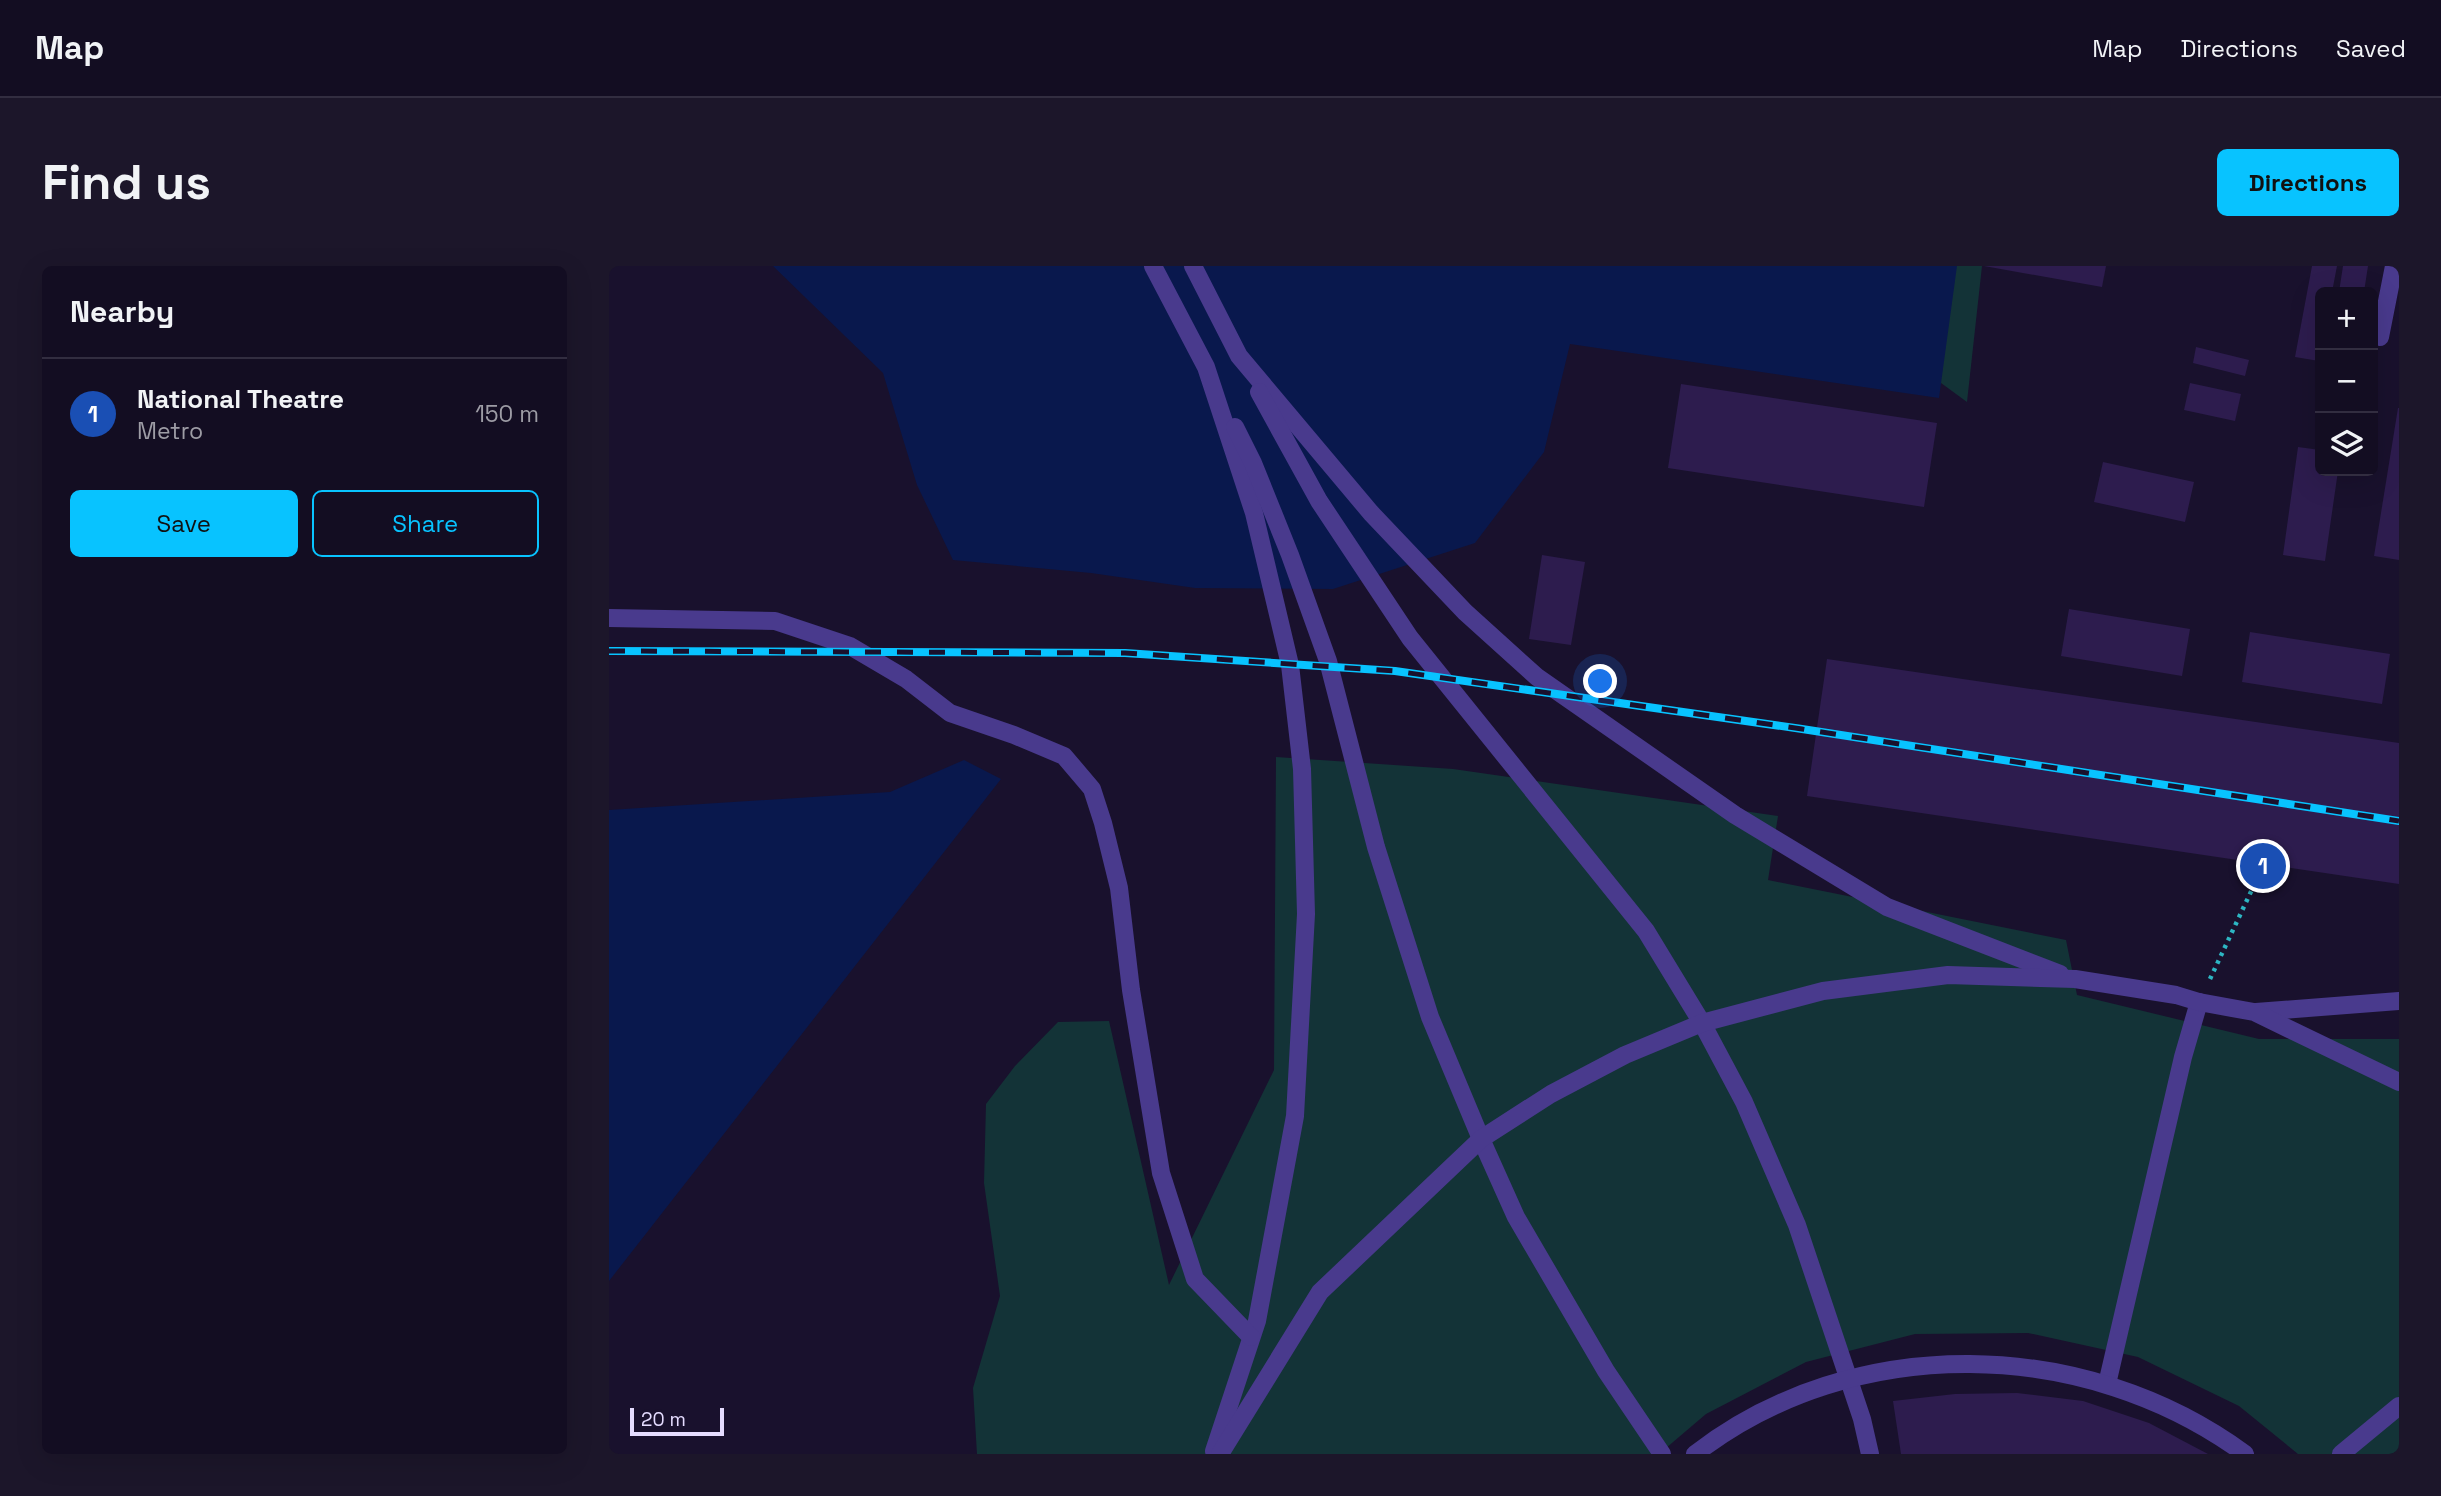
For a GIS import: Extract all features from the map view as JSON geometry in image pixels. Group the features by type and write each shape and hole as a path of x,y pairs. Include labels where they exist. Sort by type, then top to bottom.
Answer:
{"street":[{"path":"1153,266 1253,463 1290,555 1328,661 1376,847 1430,1017 1481,1139 1516,1217 1606,1371 1662,1454"},
{"path":"1193,266 1319,501 1410,638 1646,931 1702,1023 1744,1102 1797,1225 1870,1454"},
{"path":"2380,337 2394,266"},
{"path":"1239,356 1371,513 1465,612 1537,677 1735,815 1887,907 2074,979"},
{"path":"1206,367 1254,513 1290,665 1302,769 1306,914 1295,1116 1257,1321 1213,1454"},
{"path":"609,618 775,621 850,646 906,679 950,713 1014,735 1064,757 1092,789 1119,887 1131,990 1165,1186 1195,1279 1251,1337"},
{"path":"1220,1454 1320,1292 1481,1139 1551,1094 1600,1068 1702,1023 1823,990 1936,977 2074,979 2176,995 2254,1012 2399,1001"},
{"path":"2107,1384 2183,1057 2199,1002"},
{"path":"2254,1012 2399,1082"},
{"path":"1695,1454 1738,1425 1774,1407 1848,1380 1902,1369 1978,1363 2022,1366 2107,1384 2188,1418 2245,1454"},
{"path":"2341,1454 2399,1406"}],"path":[{"path":"2199,1002 2263,866"}],"green space":[{"path":"1781,266 1982,266 1967,402"},
{"path":"1276,757 1453,769 1778,816 1768,880 2066,940 2077,995 2259,1039 2399,1039 2399,1454 2298,1454 2239,1406 2138,1357 2028,1333 1915,1334 1806,1362 1706,1414 1659,1454 977,1454 973,1388 1000,1296 984,1183 986,1104 1015,1066 1058,1022 1109,1021 1169,1285 1274,1070"}],"shaded area":[{"path":"773,266 1957,266 1939,398 1570,344 1544,452 1475,543 1333,589 1195,588 1091,573 953,560 917,485 883,373"},
{"path":"964,760 1001,779 609,1281 609,810 890,792"}],"building":[{"path":"1984,266 2106,266 2102,287"},
{"path":"2312,266 2337,266 2333,287 2315,287 2315,360 2295,357"},
{"path":"2343,266 2368,266 2365,287 2340,287"},
{"path":"2196,347 2249,360 2245,376 2193,363"},
{"path":"2190,383 2241,394 2235,421 2184,410"},
{"path":"1681,384 1937,423 1924,507 1668,468"},
{"path":"2399,408 2399,560 2374,556"},
{"path":"2298,447 2315,449 2315,476 2337,476 2325,561 2283,555"},
{"path":"2103,462 2194,482 2185,522 2094,502"},
{"path":"1542,555 1585,562 1571,645 1529,639"},
{"path":"2069,609 2190,629 2182,676 2061,656"},
{"path":"2250,632 2390,654 2382,704 2242,682"},
{"path":"1827,659 2399,743 2399,884 1807,796"},
{"path":"2017,1393 2083,1401 2149,1423 2208,1454 1901,1454 1893,1401 1955,1394"}],"railway":[{"path":"609,651 1125,653 1395,671 1802,729 2399,821"}],"place":[{"name":"National Theatre","path":"2263,866"}]}
